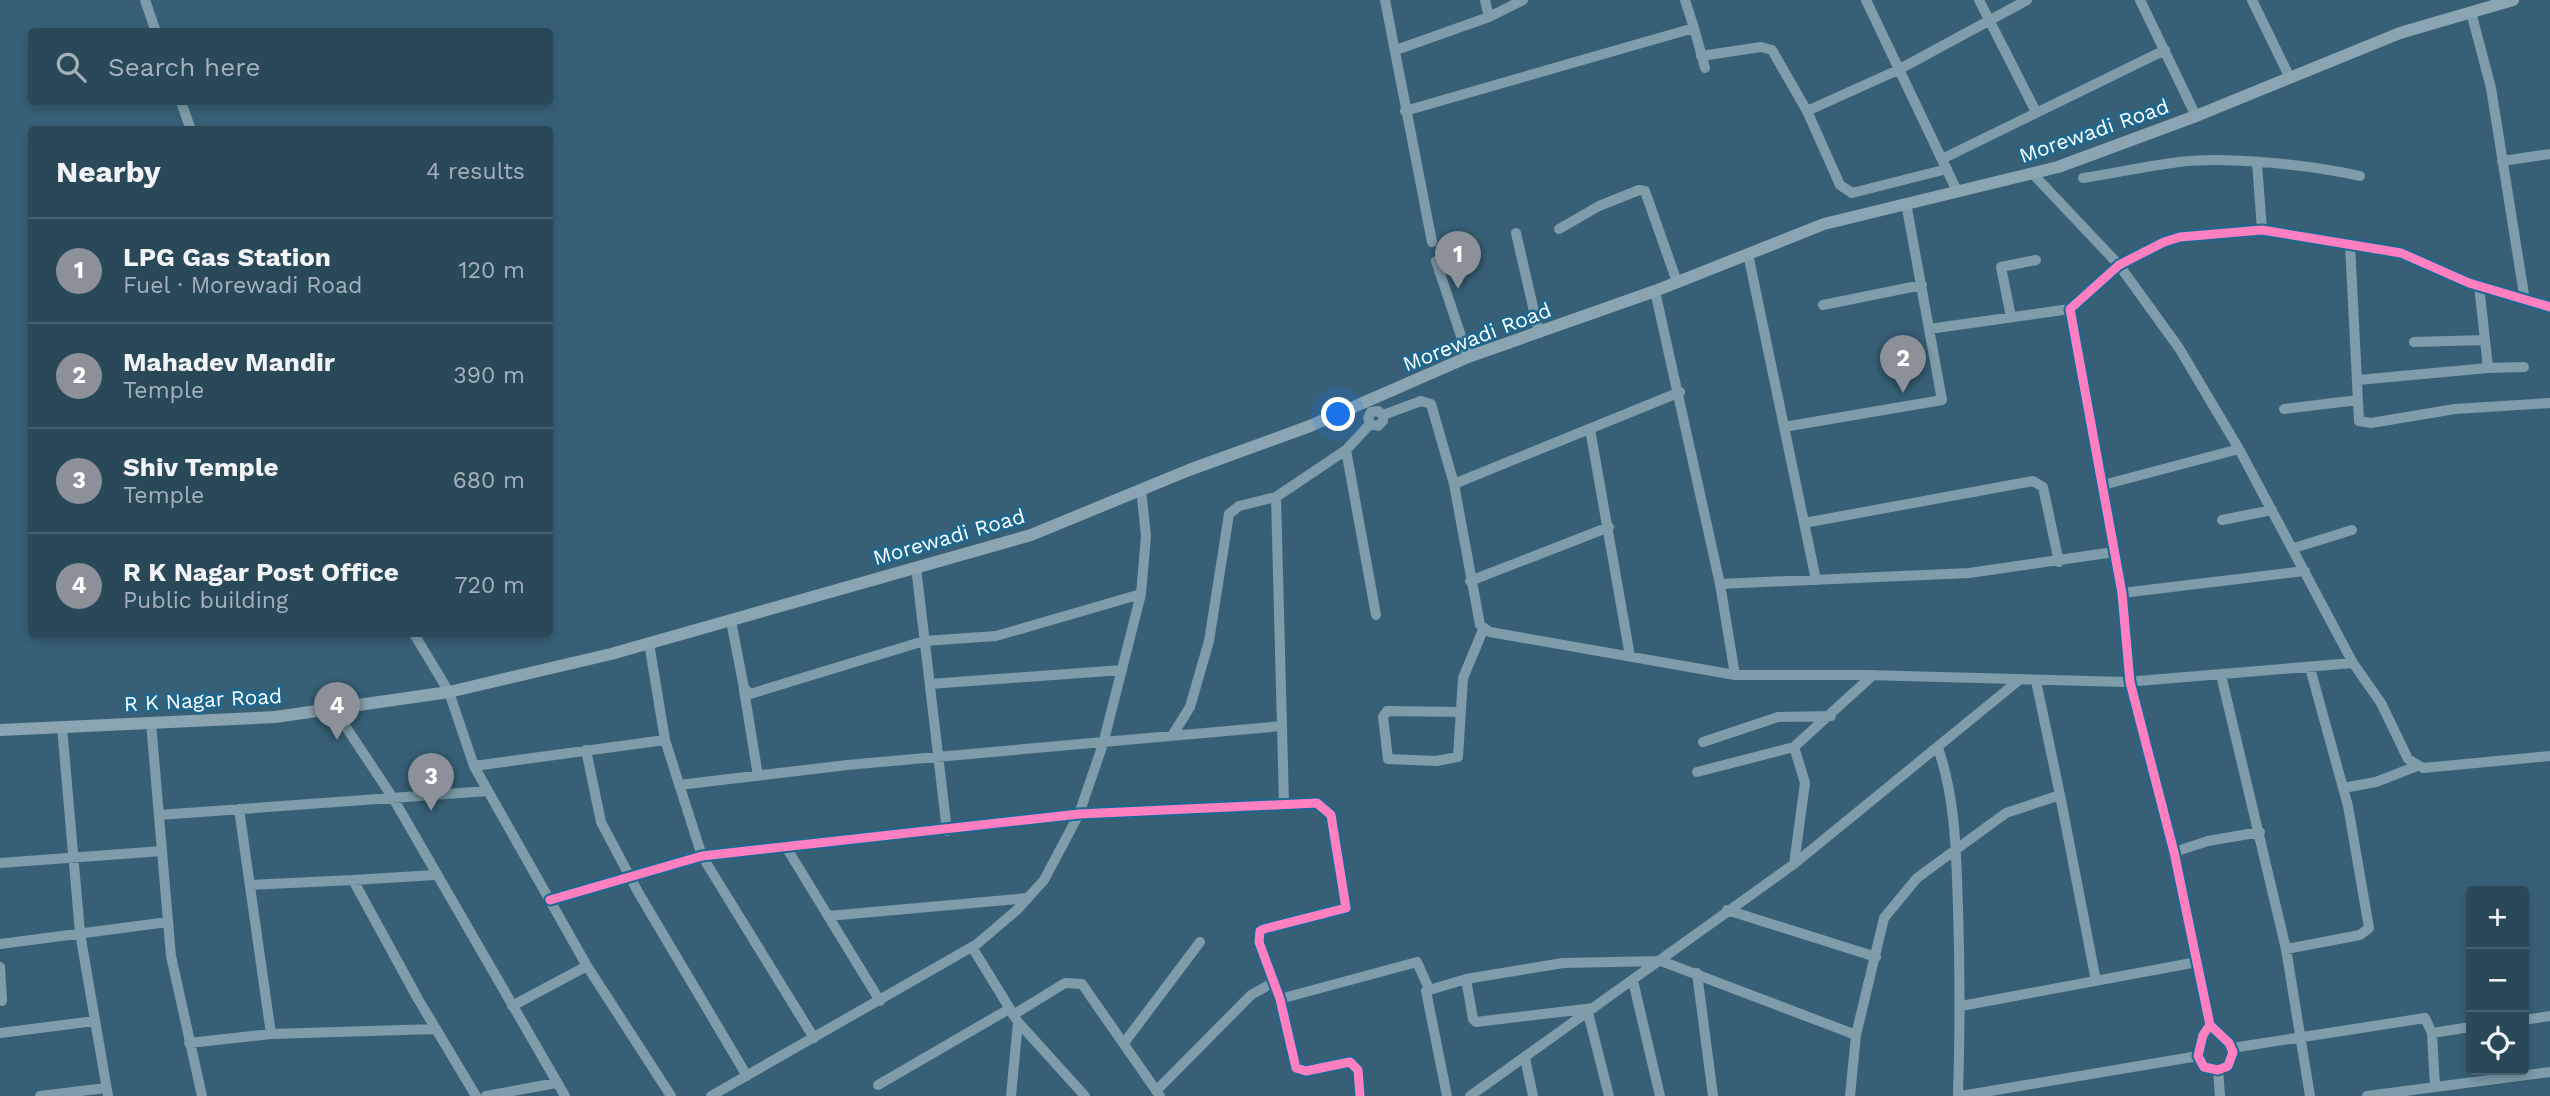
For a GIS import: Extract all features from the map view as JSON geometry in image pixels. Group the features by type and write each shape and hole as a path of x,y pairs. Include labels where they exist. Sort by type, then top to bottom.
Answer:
{"main road":[{"name":"Morewadi Road","path":"449,692 731,621 1031,535 1141,489 1368,407 1468,357 1655,291 1824,224 2033,174 2196,116 2400,33 2513,0"},
{"name":"R K Nagar Road","path":"0,730 275,717 449,692"}],"street":[{"path":"145,0 155,28"},
{"path":"1385,0 1432,242"},
{"path":"1485,0 1489,17"},
{"path":"1396,50 1489,17 1523,0"},
{"path":"1685,0 1704,68"},
{"path":"1866,0 1957,191"},
{"path":"1979,0 2036,112"},
{"path":"1807,111 1898,70 2027,0"},
{"path":"2140,0 2196,116"},
{"path":"2252,0 2290,78"},
{"path":"2471,12 2491,88 2525,301"},
{"path":"1405,111 1694,28"},
{"path":"1701,56 1768,48 1807,111 1840,185 1846,191 1852,193 1905,182 1947,169"},
{"path":"1942,159 2165,50"},
{"path":"182,105 190,126"},
{"path":"2502,160 2550,154"},
{"path":"2084,178 2182,161 2330,169 2360,176"},
{"path":"2257,163 2262,230"},
{"path":"2033,174 2119,265 2179,348 2294,548 2353,663 2381,704 2408,759 2417,766"},
{"path":"1559,229 1599,206 1639,190 1645,191 1677,282"},
{"path":"1784,427 1942,400 1906,203"},
{"path":"1929,329 2070,309 2119,265 2180,237 2262,230 2401,253 2480,285 2550,307"},
{"path":"1516,233 1539,333"},
{"path":"2350,244 2358,415 2362,423 2455,409 2550,403"},
{"path":"1748,254 1816,580"},
{"path":"2011,317 2001,267 2036,260"},
{"path":"1436,261 1468,357"},
{"path":"1823,305 1922,285"},
{"path":"2480,285 2488,368"},
{"path":"1655,291 1680,392 1720,584 1735,675"},
{"path":"2070,309 2122,593 2130,682 2174,852 2210,1025 2232,1048 2231,1061 2218,1070 2204,1067 2198,1056 2203,1035 2210,1025"},
{"path":"2414,342 2485,340"},
{"path":"2358,380 2524,367"},
{"path":"1454,484 1680,392"},
{"path":"2284,409 2358,400"},
{"path":"1383,415 1421,401 1431,404 1454,484 1470,581 1483,630 1463,678 1458,757 1436,761 1388,759 1383,717 1387,711 1460,712"},
{"path":"1370,424 1368,407 1383,415"},
{"path":"1172,736 1190,708 1209,641 1229,514 1239,506 1276,498 1346,450 1370,424 1381,424 1383,415"},
{"path":"1590,429 1630,656"},
{"path":"2103,485 2239,449"},
{"path":"1346,450 1376,615"},
{"path":"1804,523 2033,481 2043,487 2059,562"},
{"path":"711,1096 972,947 1028,898 1065,846 1103,744 1141,594 1146,536 1141,489"},
{"path":"1276,498 1284,804"},
{"path":"2222,520 2272,510"},
{"path":"1470,581 1609,527"},
{"path":"2294,548 2352,530"},
{"path":"1720,584 1969,573 2114,552"},
{"path":"916,567 947,831"},
{"path":"2122,593 2305,571"},
{"path":"744,688 750,694 760,693 924,640 996,636 1141,594"},
{"path":"731,621 758,776"},
{"path":"1483,630 1735,675 1873,675 2130,682 2353,663"},
{"path":"416,637 449,692 474,766 587,966 671,1096"},
{"path":"649,643 665,740 702,856 814,1038"},
{"path":"2286,949 2360,935 2369,928 2343,788 2310,668"},
{"path":"930,684 1122,670"},
{"path":"1697,772 1794,747 1873,675"},
{"path":"2221,675 2286,949 2310,1096"},
{"path":"1470,1096 1794,864 2018,681"},
{"path":"2036,681 2096,981"},
{"path":"334,709 393,798 435,875 565,1096"},
{"path":"1703,742 1778,717 1831,716"},
{"path":"151,723 171,956 202,1096"},
{"path":"679,785 938,757 1282,726"},
{"path":"40,1096 107,1092 80,933 62,727"},
{"path":"474,766 665,740"},
{"path":"1794,747 1805,783 1794,864"},
{"path":"1938,748 1949,781 1956,849 1961,1006 1960,1096 2198,1056"},
{"path":"586,750 601,822 629,876 747,1076"},
{"path":"2343,788 2376,782 2417,766 2498,763 2550,756"},
{"path":"159,815 488,791"},
{"path":"1850,1096 1856,1035 1884,918 1917,878 2006,813 2060,794"},
{"path":"550,900 702,856 947,831 1079,814 1317,803 1331,815 1347,904 1342,910 1260,932 1259,942 1280,999 1296,1068 1306,1071 1350,1062 1358,1070 1360,1096"},
{"path":"239,809 271,1034"},
{"path":"2174,852 2208,841 2260,832"},
{"path":"786,847 880,1000"},
{"path":"0,863 162,851"},
{"path":"250,885 435,875"},
{"path":"354,880 476,1096"},
{"path":"828,916 1028,898"},
{"path":"1727,910 1876,957"},
{"path":"0,944 168,922"},
{"path":"1124,1043 1200,942"},
{"path":"972,947 1013,1015 1085,1096"},
{"path":"1447,1096 1425,996 1430,989 1466,979 1563,963 1661,961 1856,1035"},
{"path":"1280,999 1417,962 1430,989"},
{"path":"1961,1006 2197,962"},
{"path":"512,1006 587,966"},
{"path":"0,967 2,1001"},
{"path":"1697,973 1713,1096"},
{"path":"1466,979 1473,1019 1476,1022 1592,1011"},
{"path":"1633,981 1660,1096"},
{"path":"878,1084 1013,1015 1065,983 1076,982 1089,991 1158,1093 1251,995 1274,982"},
{"path":"1592,1011 1609,1096"},
{"path":"1011,1096 1013,1015"},
{"path":"2232,1048 2419,1016 2429,1022 2432,1033 2435,1087"},
{"path":"2529,1019 2550,1016"},
{"path":"0,1033 94,1021"},
{"path":"2432,1033 2466,1028"},
{"path":"189,1043 271,1034 436,1029"},
{"path":"1525,1058 1533,1096"},
{"path":"2218,1070 2220,1096"},
{"path":"2367,1096 2550,1072"},
{"path":"486,1096 515,1094 556,1083"}],"cycle path":[{"path":"2210,1025 2203,1035 2198,1056 2204,1067 2218,1070 2228,1066 2233,1052 2229,1043 2210,1025 2174,852 2130,682 2122,593 2070,309 2119,265 2164,242 2180,237 2262,230 2401,253 2469,283 2550,307"},
{"path":"550,900 702,856 1079,814 1317,803 1331,815 1346,908 1264,929 1260,931 1259,942 1280,999 1296,1068 1306,1071 1350,1062 1358,1070 1360,1096"}],"place":[{"name":"LPG Gas Station","path":"1458,289"},
{"name":"Mahadev Mandir","path":"1903,393"},
{"name":"R K Nagar Post Office","path":"337,740"},
{"name":"Shiv Temple","path":"431,811"}]}
